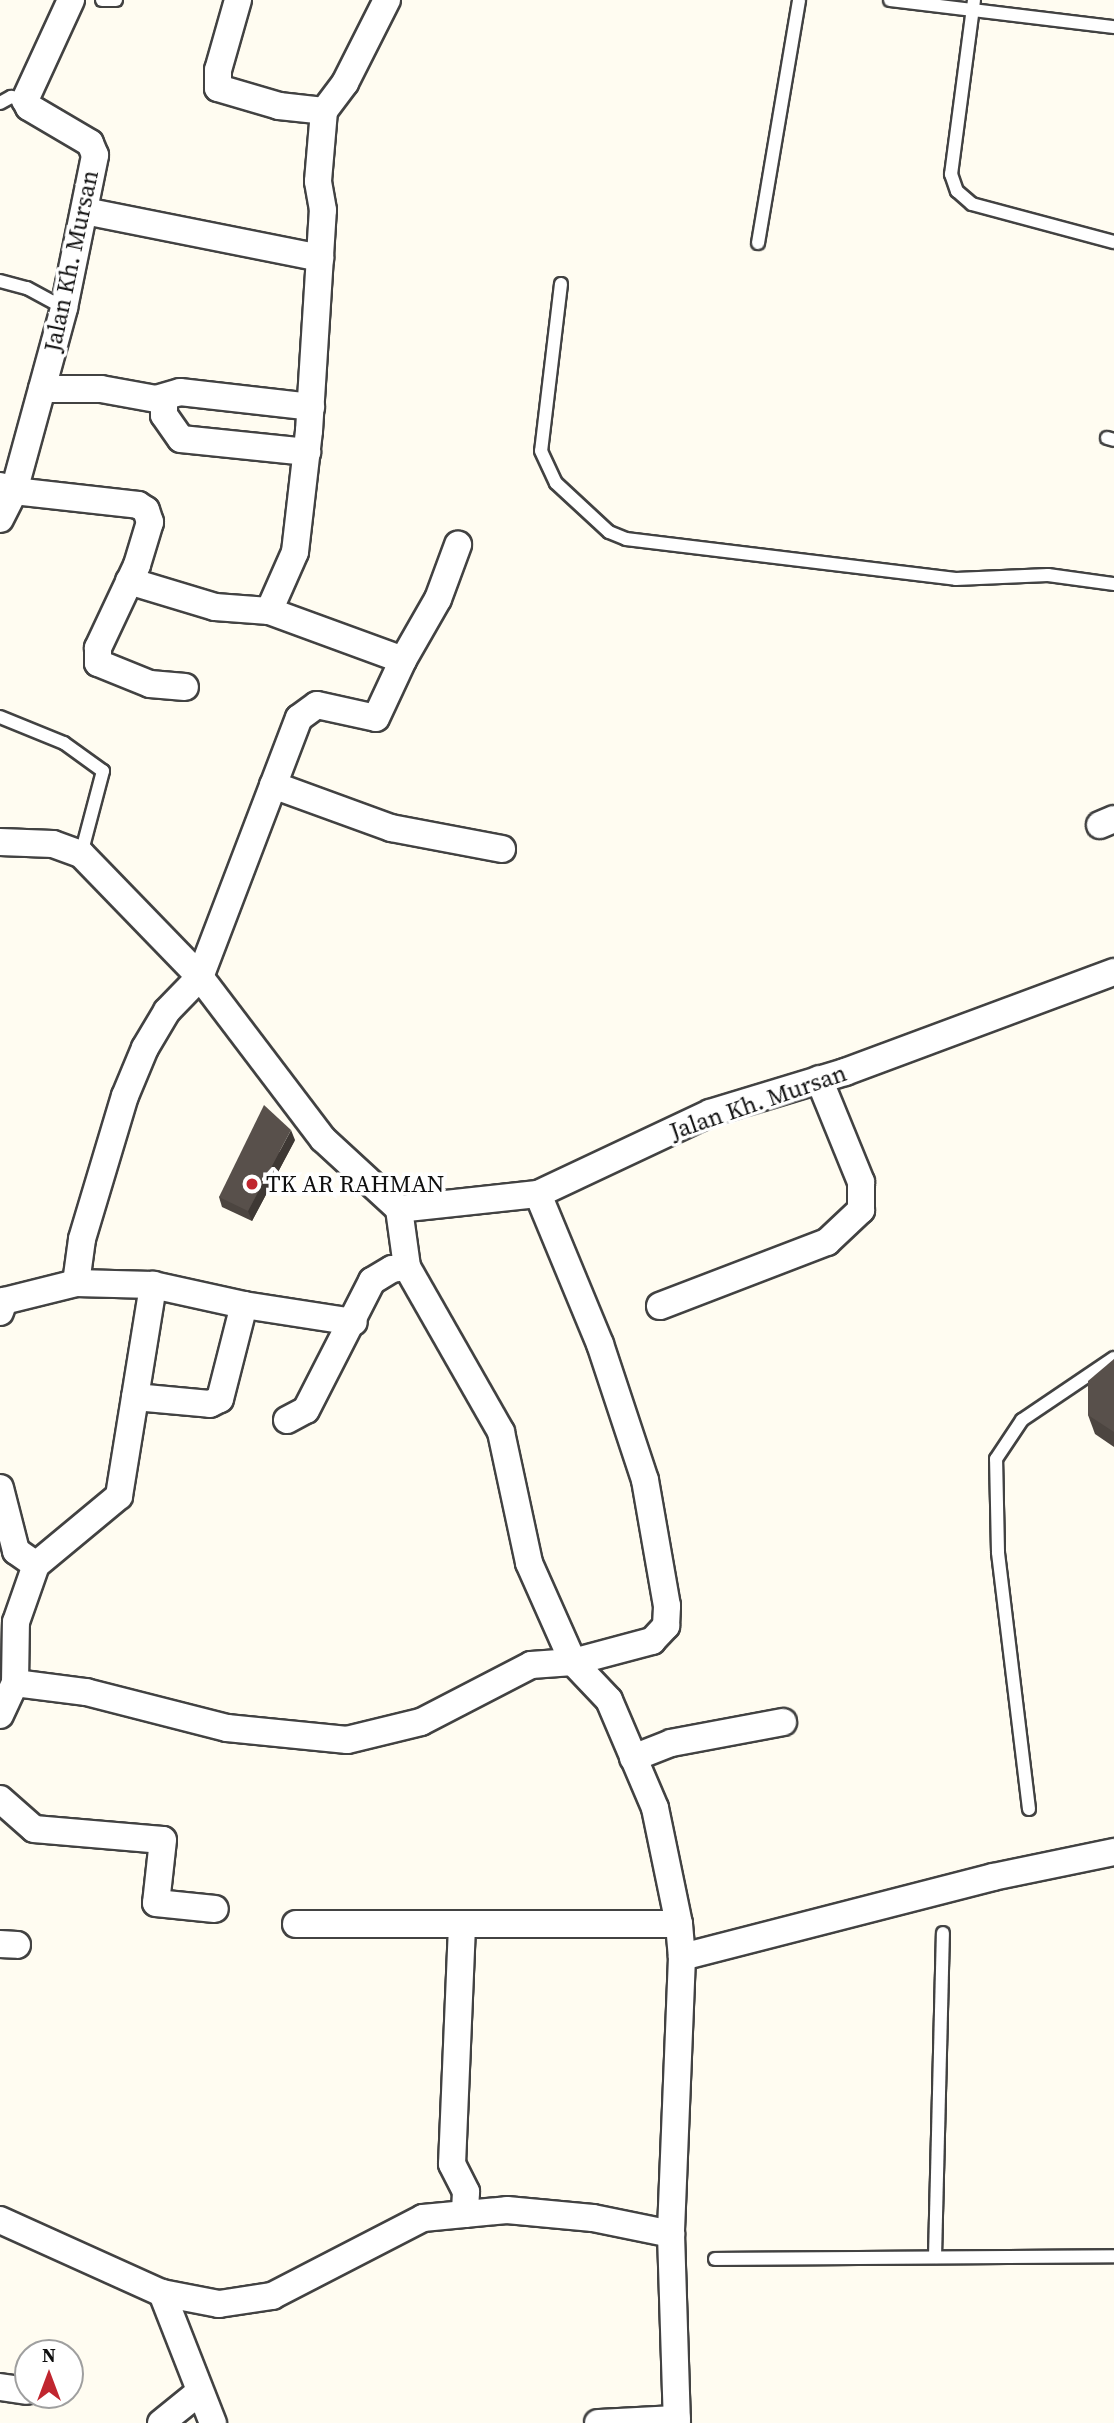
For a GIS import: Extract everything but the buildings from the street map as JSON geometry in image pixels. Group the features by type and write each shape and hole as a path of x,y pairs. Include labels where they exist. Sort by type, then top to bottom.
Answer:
{"street":[{"path":"238,0 218,70 218,88 279,106 324,111"},
{"path":"269,611 295,552 307,452 323,210 318,181 324,111 345,83 387,0"},
{"name":"Jalan Kh. Mursan","path":"0,519 7,489 42,389 64,309 95,155 90,143 29,107 12,102 63,2"},
{"path":"85,211 320,258"},
{"path":"42,389 102,388 163,398 180,392 311,407"},
{"path":"163,398 164,415 181,439 307,452"},
{"path":"7,489 138,505 145,510 149,522 129,581 98,648 98,663 150,684 185,687"},
{"path":"76,1283 82,1239 125,1096 145,1048 167,1011 200,976 299,718 307,708 317,705 376,718 403,660 438,599 458,545"},
{"path":"129,581 215,607 269,611 403,660"},
{"path":"273,785 391,828 502,849"},
{"path":"0,842 52,844 81,854 200,976 323,1139 399,1209 407,1267 501,1432 529,1563 573,1662 609,1700 655,1808 679,1924 682,1958 671,2234 677,2421 598,2423"},
{"name":"Jalan Kh. Mursan","path":"399,1209 538,1194 710,1113 819,1079 1114,972"},
{"path":"660,1306 827,1242 861,1210 860,1182 819,1079"},
{"path":"15,1683 86,1692 227,1728 347,1740 421,1722 531,1665 573,1662 652,1640 666,1626 667,1606 645,1480 600,1344 538,1194"},
{"path":"286,1420 306,1410 354,1322 372,1281 392,1269 407,1267"},
{"path":"0,1312 4,1301 76,1283 153,1285 244,1306 354,1322"},
{"path":"0,1715 15,1683 16,1622 36,1565 119,1496 153,1285"},
{"path":"135,1397 210,1404 220,1399 244,1306"},
{"path":"0,1489 16,1551 36,1565"},
{"path":"634,1758 671,1743 783,1722"},
{"path":"0,1799 34,1829 163,1840 156,1903 215,1909"},
{"path":"682,1958 1016,1871 1114,1852"},
{"path":"296,1924 679,1924"},
{"path":"462,1926 452,2164 466,2192 465,2214"},
{"path":"0,2220 162,2293 219,2304 272,2296 423,2218 507,2210 671,2234"},
{"path":"162,2293 198,2393 213,2423"},
{"path":"161,2423 198,2393"}],"lane":[{"path":"102,0 116,0"},
{"path":"758,243 799,0"},
{"path":"890,0 973,5 1114,27"},
{"path":"973,5 951,174 957,191 972,204 1114,242"},
{"path":"0,281 27,288 64,309"},
{"path":"561,284 541,451 556,483 609,532 626,539 956,579 1048,575 1114,584"},
{"path":"0,718 75,749 103,771 81,854"},
{"path":"1029,1809 998,1552 996,1459 1022,1420 1114,1358"},
{"path":"936,2257 943,1933"},
{"path":"715,2259 1114,2256"}],"place":[{"name":"TK AR RAHMAN","path":"252,1184"}]}
